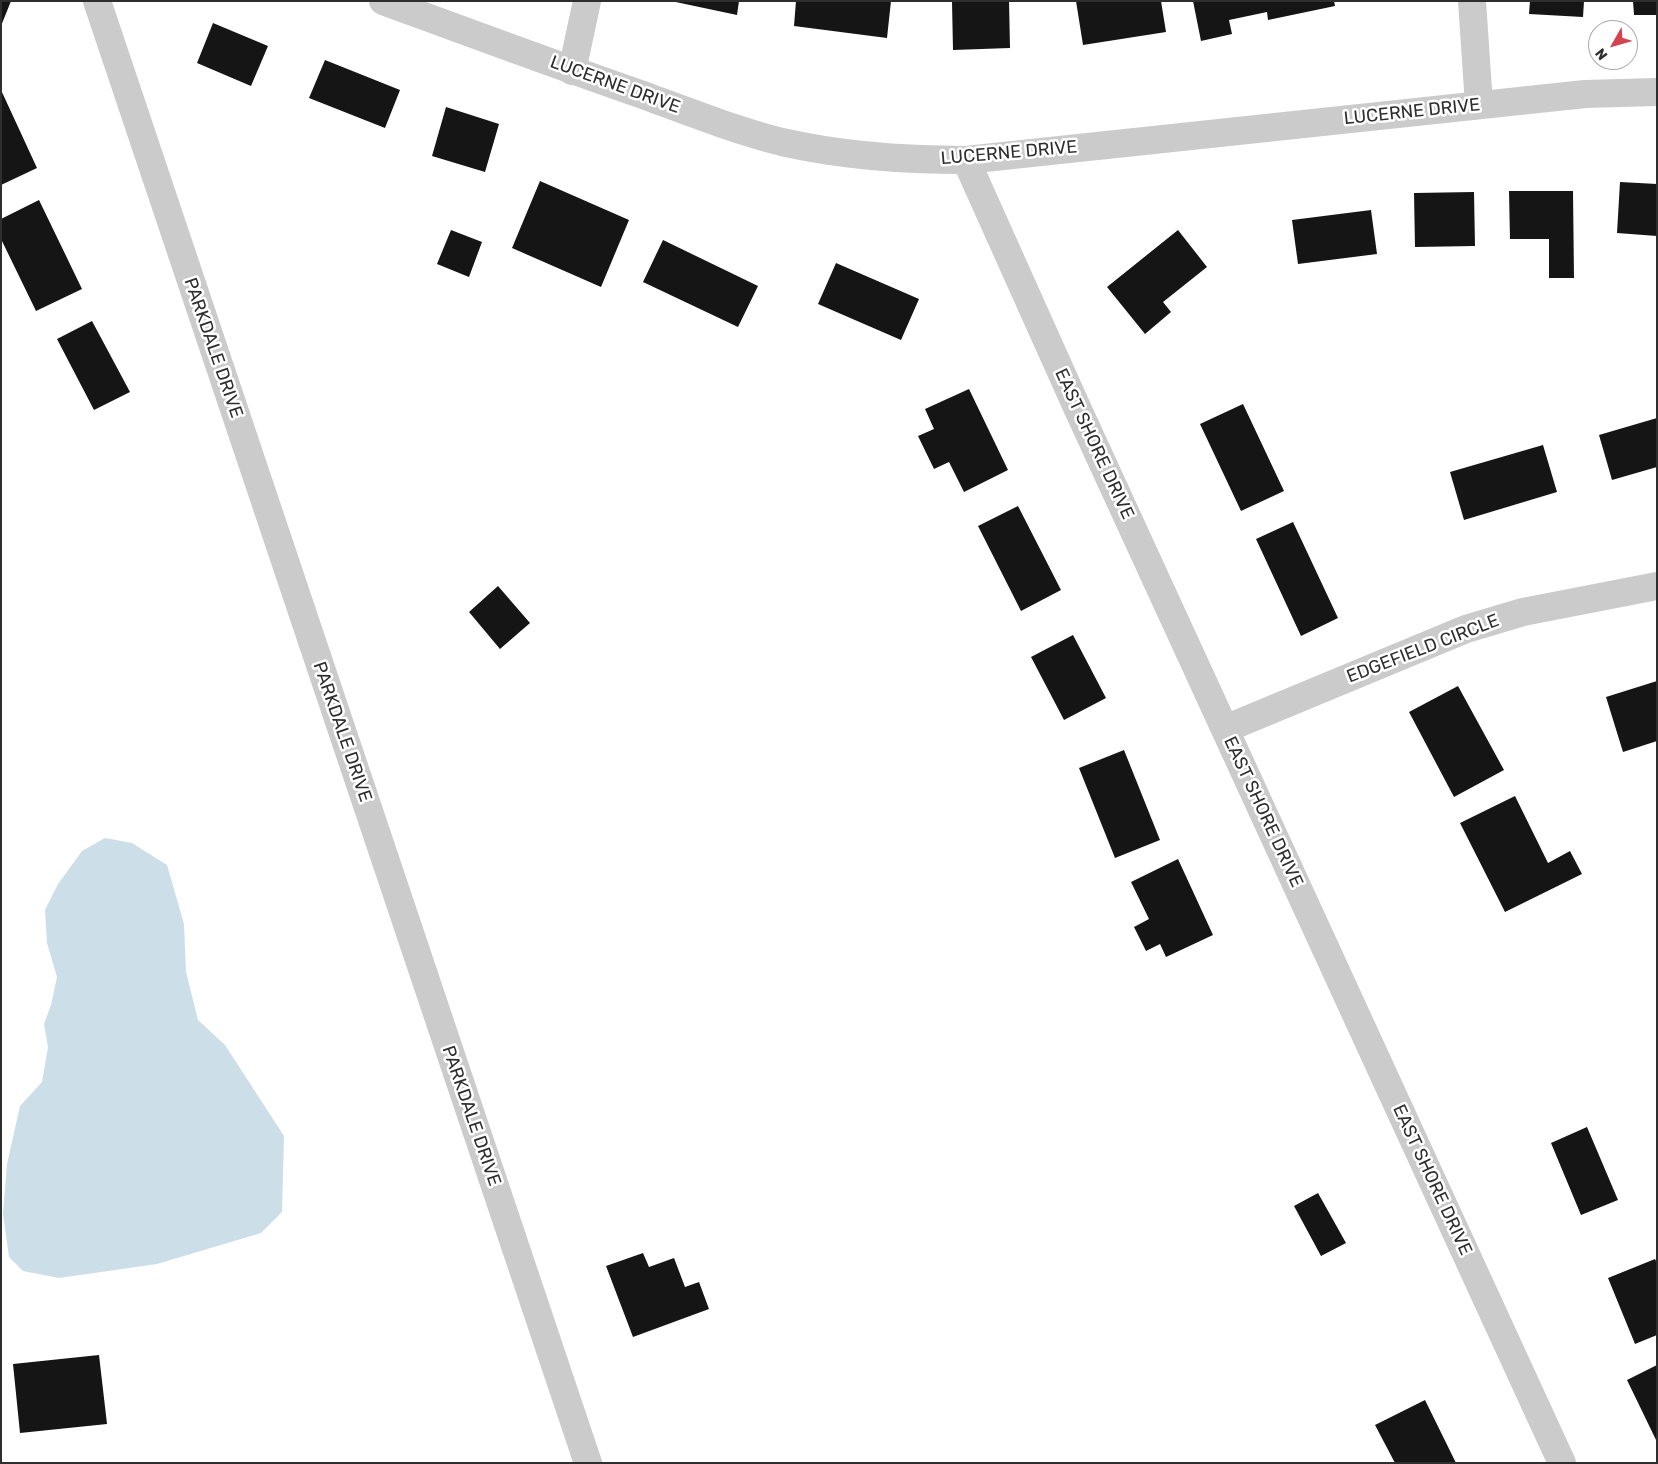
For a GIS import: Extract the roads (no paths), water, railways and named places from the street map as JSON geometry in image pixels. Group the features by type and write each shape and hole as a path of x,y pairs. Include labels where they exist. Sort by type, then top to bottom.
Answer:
{"street":[{"name":"PARKDALE DRIVE","path":"97,1 588,1463"},
{"name":"LUCERNE DRIVE","path":"383,1 572,71 723,124 782,142 843,153 904,160 966,160 1585,94 1657,92"},
{"path":"572,71 587,1"},
{"path":"1472,1 1479,105"},
{"name":"EAST SHORE DRIVE","path":"966,160 1079,412 1562,1463"},
{"name":"EDGEFIELD CIRCLE","path":"1225,729 1466,629 1523,612 1657,586"}],"water":[{"path":"105,838 132,843 167,865 184,924 186,972 198,1020 225,1045 284,1136 282,1212 261,1233 157,1264 59,1278 23,1271 9,1257 3,1214 7,1164 20,1106 42,1082 48,1047 44,1024 51,1005 57,977 47,943 45,910 58,884 82,851"}]}
